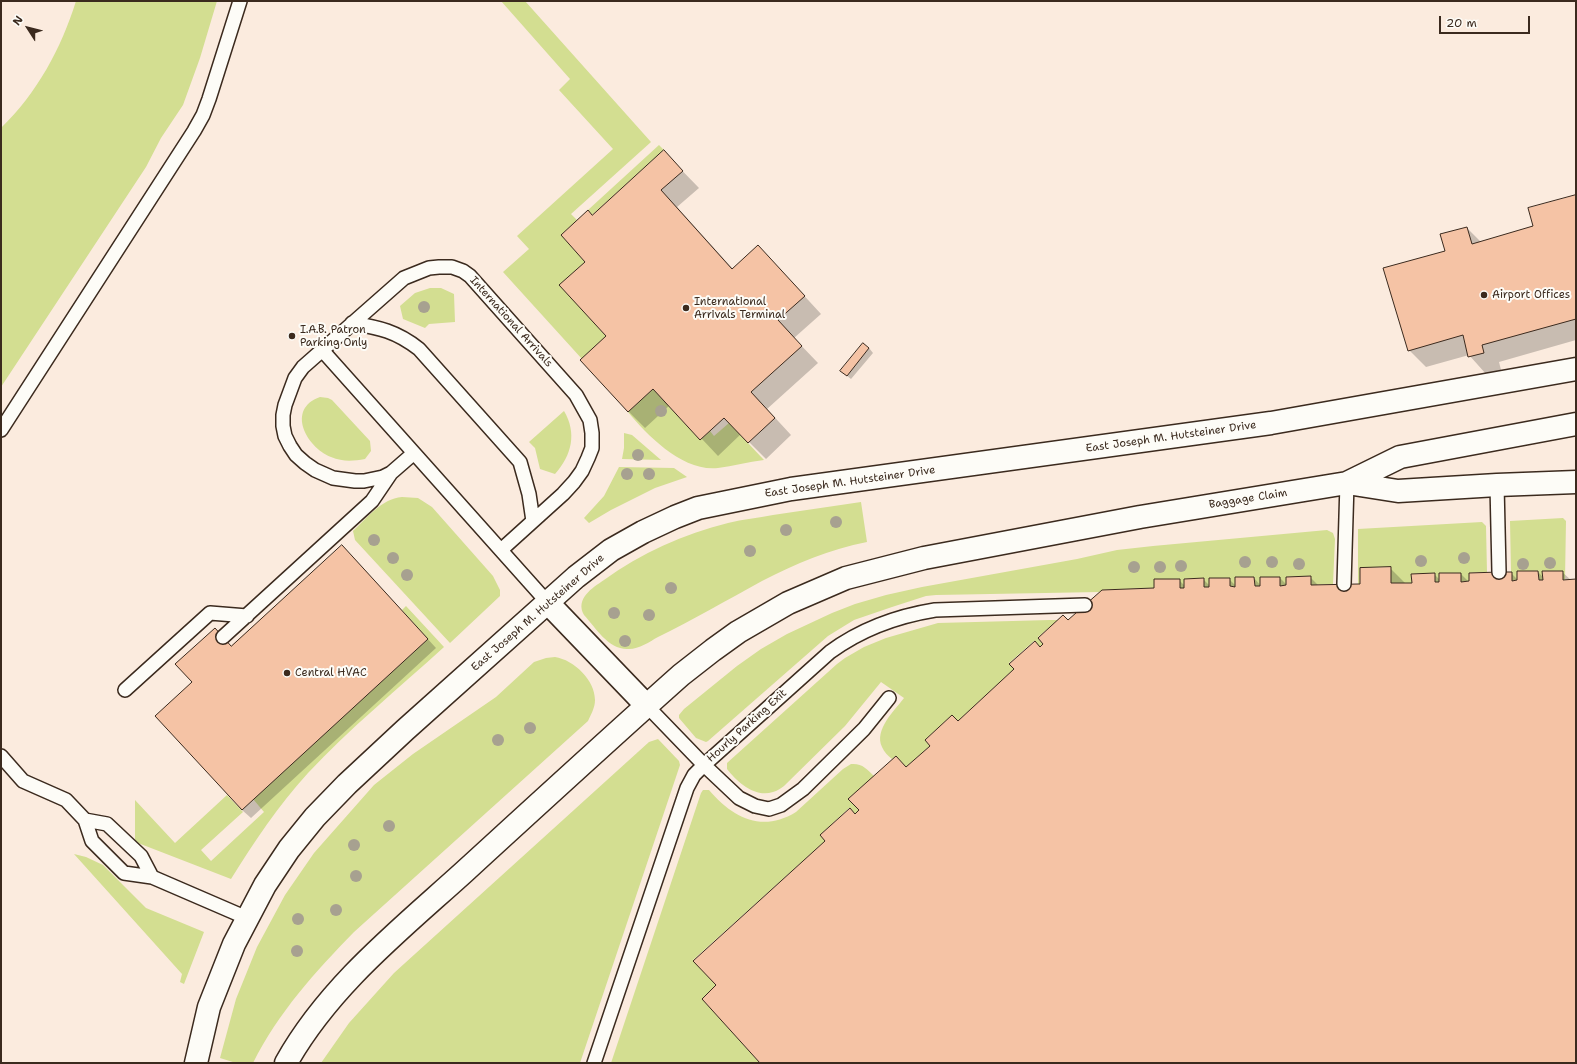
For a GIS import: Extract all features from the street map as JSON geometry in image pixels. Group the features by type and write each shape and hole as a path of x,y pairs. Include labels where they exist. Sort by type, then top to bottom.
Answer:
{"street":[{"name":"East Joseph M. Hutsteiner Drive","path":"196,1063 209,1007 222,970 247,918 265,885 289,849 315,817 347,784 405,730 576,577 611,550 643,532 675,517 704,506 791,489 1272,423 1576,369"},
{"path":"1347,483 1400,457 1576,424"},
{"name":"Baggage Claim","path":"286,1063 324,1008 366,962 388,941 681,675 712,650 761,618 788,603 846,578 924,558 1140,517 1347,483 1398,491 1576,482"},
{"path":"548,603 647,706"}],"lane":[{"path":"1,430 203,115 240,1"},
{"name":"International Arrivals","path":"391,473 382,477 364,481 333,478 315,470 296,455 285,436 283,421 285,405 295,378 303,367 404,278 429,268 452,267 470,276 576,395 590,420 592,448 582,471 563,494 501,550"},
{"path":"352,323 379,328 395,333 408,340 419,349 520,462 529,494 533,521"},
{"path":"322,350 548,603"},
{"path":"223,637 372,501 391,473 414,452"},
{"path":"1344,584 1347,483"},
{"path":"1497,485 1499,572"},
{"name":"Hourly Parking Exit","path":"594,1063 687,788 694,775 704,765 830,652 846,641 872,628 919,612 935,610 1086,605"},
{"path":"125,690 210,612 247,616"},
{"path":"647,706 704,765 739,798 746,803 769,809 781,805 803,789 864,729 889,698"},
{"path":"1,756 23,781 66,800 85,820 92,841 124,873 152,877 247,918"},
{"path":"85,820 107,824 141,856 152,877"}],"shaded area":[{"path":"1,1 1576,1 1576,1063 1,1063"}],"green space":[{"path":"76,1 217,1 200,58 183,105 161,138 146,167 1,387 1,128 37,85 63,36"},
{"path":"501,1 525,1 651,142 571,214 577,220 561,235 585,262 560,285 606,336 582,359 503,272 529,249 517,236 613,149 559,90 570,79"},
{"path":"659,145 664,150 592,215 588,210"},
{"path":"430,288 441,288 454,294 455,322 429,324 425,328 403,319 400,306 415,293"},
{"path":"653,389 700,440 710,431 714,436 729,423 764,460 718,468 705,468 679,458 656,441 628,412"},
{"path":"320,397 332,400 370,441 371,451 365,459 348,461 331,457 322,452 308,437 303,428 302,419 304,410 310,403"},
{"path":"564,411 570,427 571,444 569,452 561,467 555,474 540,469 535,448 529,442"},
{"path":"624,433 632,435 661,460 622,459"},
{"path":"619,467 674,468 687,477 655,488 589,523 584,518 604,496"},
{"path":"402,497 418,498 432,507 493,576 500,590 500,596 450,643 355,540 353,531 369,515 387,501"},
{"path":"861,502 867,542 826,553 787,569 639,647 627,649 614,646 603,637 584,615 582,609 583,599 590,590 633,561 679,539 739,520"},
{"path":"1563,518 1566,521 1565,579 1563,580 1563,571 1543,571 1543,580 1539,580 1538,571 1517,571 1517,580 1512,581 1510,521"},
{"path":"1482,522 1486,526 1487,572 1469,573 1469,581 1461,582 1461,573 1439,573 1439,582 1435,582 1435,573 1412,574 1412,583 1391,583 1391,567 1360,568 1360,584 1358,584 1358,529"},
{"path":"1327,530 1333,533 1335,539 1333,584 1311,585 1310,576 1286,577 1286,585 1280,586 1280,577 1261,577 1260,586 1255,586 1254,577 1235,577 1235,587 1230,586 1229,578 1209,578 1209,587 1204,587 1203,578 1185,579 1184,588 1180,588 1180,579 1155,579 1154,588 1102,590 1099,592 926,596 854,620 828,636 706,742 696,738 679,718 679,715 684,709 737,666 761,649 787,634 832,613 855,604 886,595 1117,550"},
{"path":"406,606 444,647 357,725 308,773 267,824 231,879 138,843 135,840 135,800 175,843 227,795 243,812 201,850 211,861 264,812 253,799 428,639 402,610"},
{"path":"1058,620 1038,637 1043,644 1040,647 1034,641 1009,663 1014,669 958,721 952,715 925,740 930,746 906,767 896,756 892,759 888,755 883,749 880,741 886,721 904,698 881,682 845,726 784,786 777,790 766,793 753,791 741,784 727,769 727,763 837,664 864,647 886,638 938,623"},
{"path":"555,657 569,662 576,667 587,678 591,685 595,703 588,721 354,932 325,962 298,994 274,1027 253,1063 236,1063 220,1058 236,999 257,947 285,895 314,853 374,785 413,754 496,697 534,662"},
{"path":"658,739 679,761 680,765 580,1063 321,1063 349,1023 394,973 649,742"},
{"path":"851,764 867,769 874,776 848,799 859,810 855,814 849,808 820,835 825,841 693,960 716,985 702,999 760,1063 611,1063 703,790 709,790 718,800 738,815 760,822 771,821 783,818 796,812 843,769"},
{"path":"74,854 86,857 103,865 146,908 204,932 184,984 180,982 182,974"}],"building":[{"name":"International Arrivals Terminal","path":"664,150 683,171 661,190 732,269 758,245 805,296 778,320 802,346 751,392 775,418 748,443 724,418 700,440 653,389 628,412 580,360 606,336 559,285 585,262 561,235 588,210 592,215"},
{"name":"Airport Offices","path":"1576,195 1576,319 1482,345 1484,353 1468,357 1463,335 1408,351 1383,268 1445,251 1440,234 1467,227 1472,244 1533,226 1528,208"},
{"path":"863,343 869,348 847,376 840,371"},
{"name":"Central HVAC","path":"342,545 428,639 242,810 155,716 192,682 175,664 215,628 231,646"},
{"path":"1391,567 1391,583 1412,583 1411,574 1435,573 1435,582 1439,582 1439,573 1461,573 1461,582 1469,581 1469,573 1512,572 1512,581 1517,580 1517,571 1538,571 1539,580 1543,580 1542,571 1563,571 1563,580 1576,579 1576,1063 760,1063 702,999 716,985 693,961 825,841 820,835 850,808 855,814 859,810 848,799 896,756 906,767 930,746 925,740 952,715 958,721 1014,669 1009,664 1035,641 1040,647 1043,644 1038,638 1063,615 1068,620 1102,590 1154,588 1154,579 1180,579 1180,588 1184,588 1184,579 1204,578 1204,587 1209,587 1209,578 1230,578 1230,586 1235,587 1235,577 1254,577 1255,586 1260,586 1260,577 1280,577 1280,586 1286,585 1286,577 1311,576 1311,585 1360,584 1360,568"}],"place":[{"name":"Airport Offices","path":"1484,295"},
{"name":"International Arrivals Terminal","path":"686,308"},
{"name":"I.A.B. Patron Parking Only","path":"292,336"},
{"name":"Central HVAC","path":"287,673"}]}
